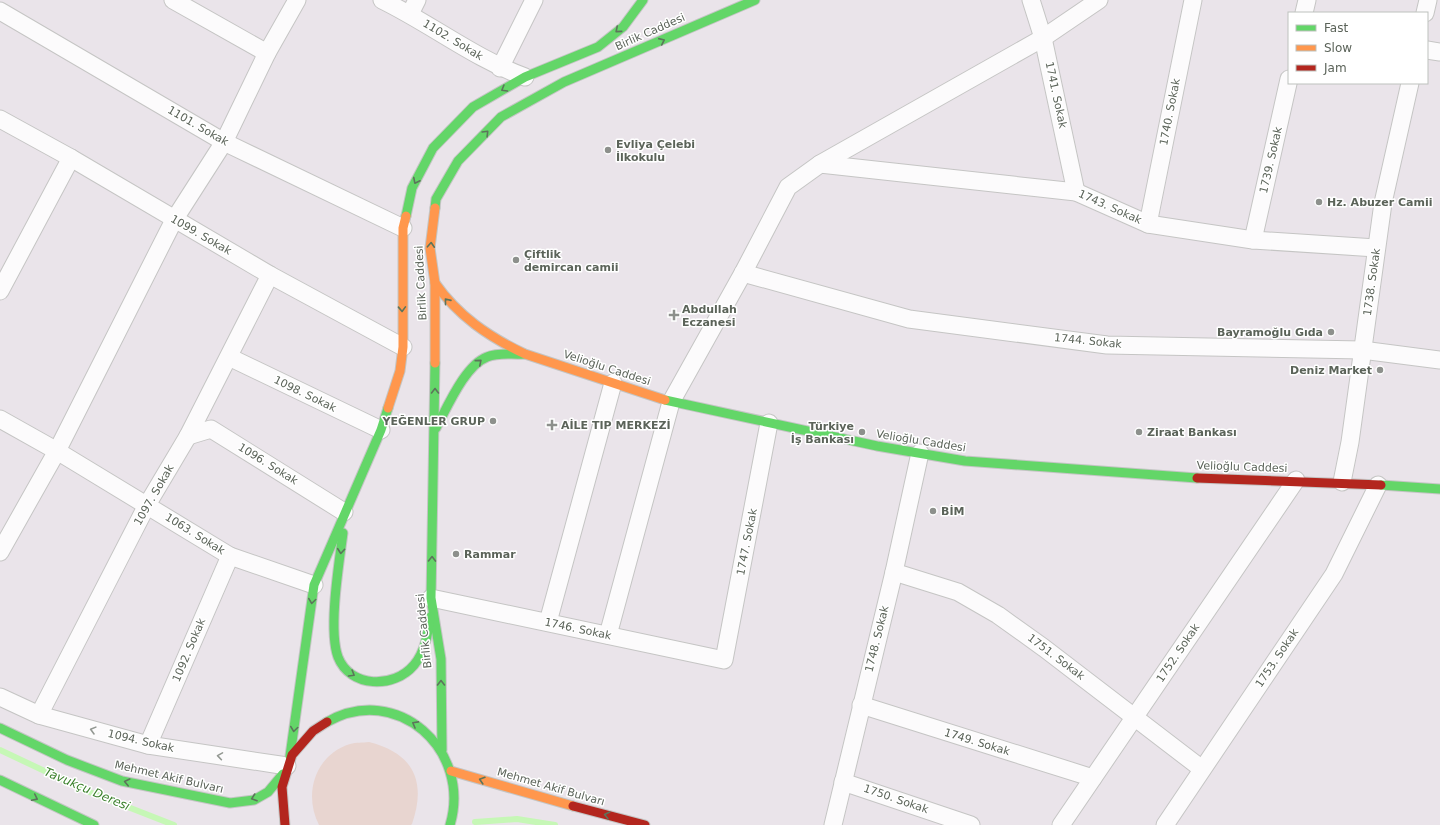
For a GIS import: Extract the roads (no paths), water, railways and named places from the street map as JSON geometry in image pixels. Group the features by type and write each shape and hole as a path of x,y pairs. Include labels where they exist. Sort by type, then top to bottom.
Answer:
{"main road":[{"name":"Birlik Caddesi","path":"285,825 280,793 287,765 314,585 344,512 381,430 400,371 404,347 403,228 412,188 433,148 473,107 525,77 598,47 623,26 643,0"},
{"name":"Birlik Caddesi","path":"442,750 441,659 432,598 435,430 435,283 430,248 436,199 458,161 502,117 564,82 755,0"},
{"path":"706,21 716,8"},
{"name":"Velioğlu Caddesi","path":"435,283 445,300 459,315 510,348 671,402 769,423 920,453 965,460 1189,477 1342,482 1440,489"},
{"path":"435,430 457,389 475,365 486,357 525,354"},
{"path":"344,512 334,630 337,656 348,672 366,682 384,683 410,670 419,657 429,629 432,598"},
{"name":"Mehmet Akif Bulvarı","path":"0,728 68,760 122,781 230,803 254,800 268,792 308,733 333,716 361,709 391,712 418,724 431,736 442,750"},
{"path":"442,750 452,771 455,790 454,816 450,825"},
{"name":"Mehmet Akif Bulvarı","path":"452,771 552,801 645,825"},
{"path":"0,780 94,825"},
{"path":"277,825 282,812"}],"street":[{"path":"173,0 267,53"},
{"path":"0,552 57,451 174,220 224,142 267,53 297,0"},
{"name":"1102. Sokak","path":"382,0 414,7 500,68 525,77"},
{"path":"500,68 534,0"},
{"name":"1741. Sokak","path":"1031,0 1043,38 1076,192"},
{"path":"608,635 671,402 743,273 788,187 820,164 1043,38 1099,0"},
{"name":"1740. Sokak","path":"1148,224 1193,0"},
{"path":"1304,12 1307,0"},
{"path":"1425,12 1428,0"},
{"name":"1101. Sokak","path":"0,11 224,142 403,228"},
{"path":"1428,50 1440,52"},
{"name":"1739. Sokak","path":"1253,240 1288,83"},
{"name":"1738. Sokak","path":"1342,482 1383,203 1410,84"},
{"name":"1099. Sokak","path":"0,119 71,158 174,220 270,275 404,347"},
{"path":"0,291 71,158"},
{"name":"1743. Sokak","path":"820,164 1076,192 1148,224 1253,240 1376,248"},
{"name":"1744. Sokak","path":"743,273 910,319 1107,345 1362,350 1440,360"},
{"name":"1097. Sokak","path":"39,715 147,505 188,436 270,275"},
{"name":"1098. Sokak","path":"229,357 381,430"},
{"path":"548,622 613,383"},
{"name":"1063. Sokak","path":"0,418 230,556 314,585"},
{"name":"1747. Sokak","path":"724,660 769,423"},
{"name":"1096. Sokak","path":"188,436 211,429 344,512"},
{"name":"1748. Sokak","path":"832,825 894,572 920,453"},
{"name":"1752. Sokak","path":"1060,825 1296,480"},
{"name":"1753. Sokak","path":"1165,825 1334,574 1378,485"},
{"name":"1092. Sokak","path":"148,745 230,556"},
{"name":"1751. Sokak","path":"894,572 958,592 998,615 1044,648 1202,769"},
{"name":"1746. Sokak","path":"432,598 724,660"},
{"name":"1094. Sokak","path":"0,697 39,715 148,745 287,765"},
{"name":"1749. Sokak","path":"861,705 1092,778"},
{"name":"1750. Sokak","path":"843,782 971,825"}],"waterway":[{"name":"Tavukçu Deresi","path":"0,750 87,791 174,825"},
{"name":"Tavukçu Deresi","path":"475,822 517,819 555,825"}],"place":[{"name":"Evliya Çelebi İlkokulu","path":"608,150"},
{"name":"Hz. Abuzer Camii","path":"1319,202"},
{"name":"Çiftlik demircan camii","path":"516,260"},
{"name":"Abdullah Eczanesi","path":"674,315"},
{"name":"Bayramoğlu Gıda","path":"1331,332"},
{"name":"Deniz Market","path":"1380,370"},
{"name":"YEĞENLER GRUP","path":"493,421"},
{"name":"AİLE TIP MERKEZİ","path":"552,425"},
{"name":"Türkiye İş Bankası","path":"862,432"},
{"name":"Ziraat Bankası","path":"1139,432"},
{"name":"BİM","path":"933,511"},
{"name":"Rammar","path":"456,554"}]}
